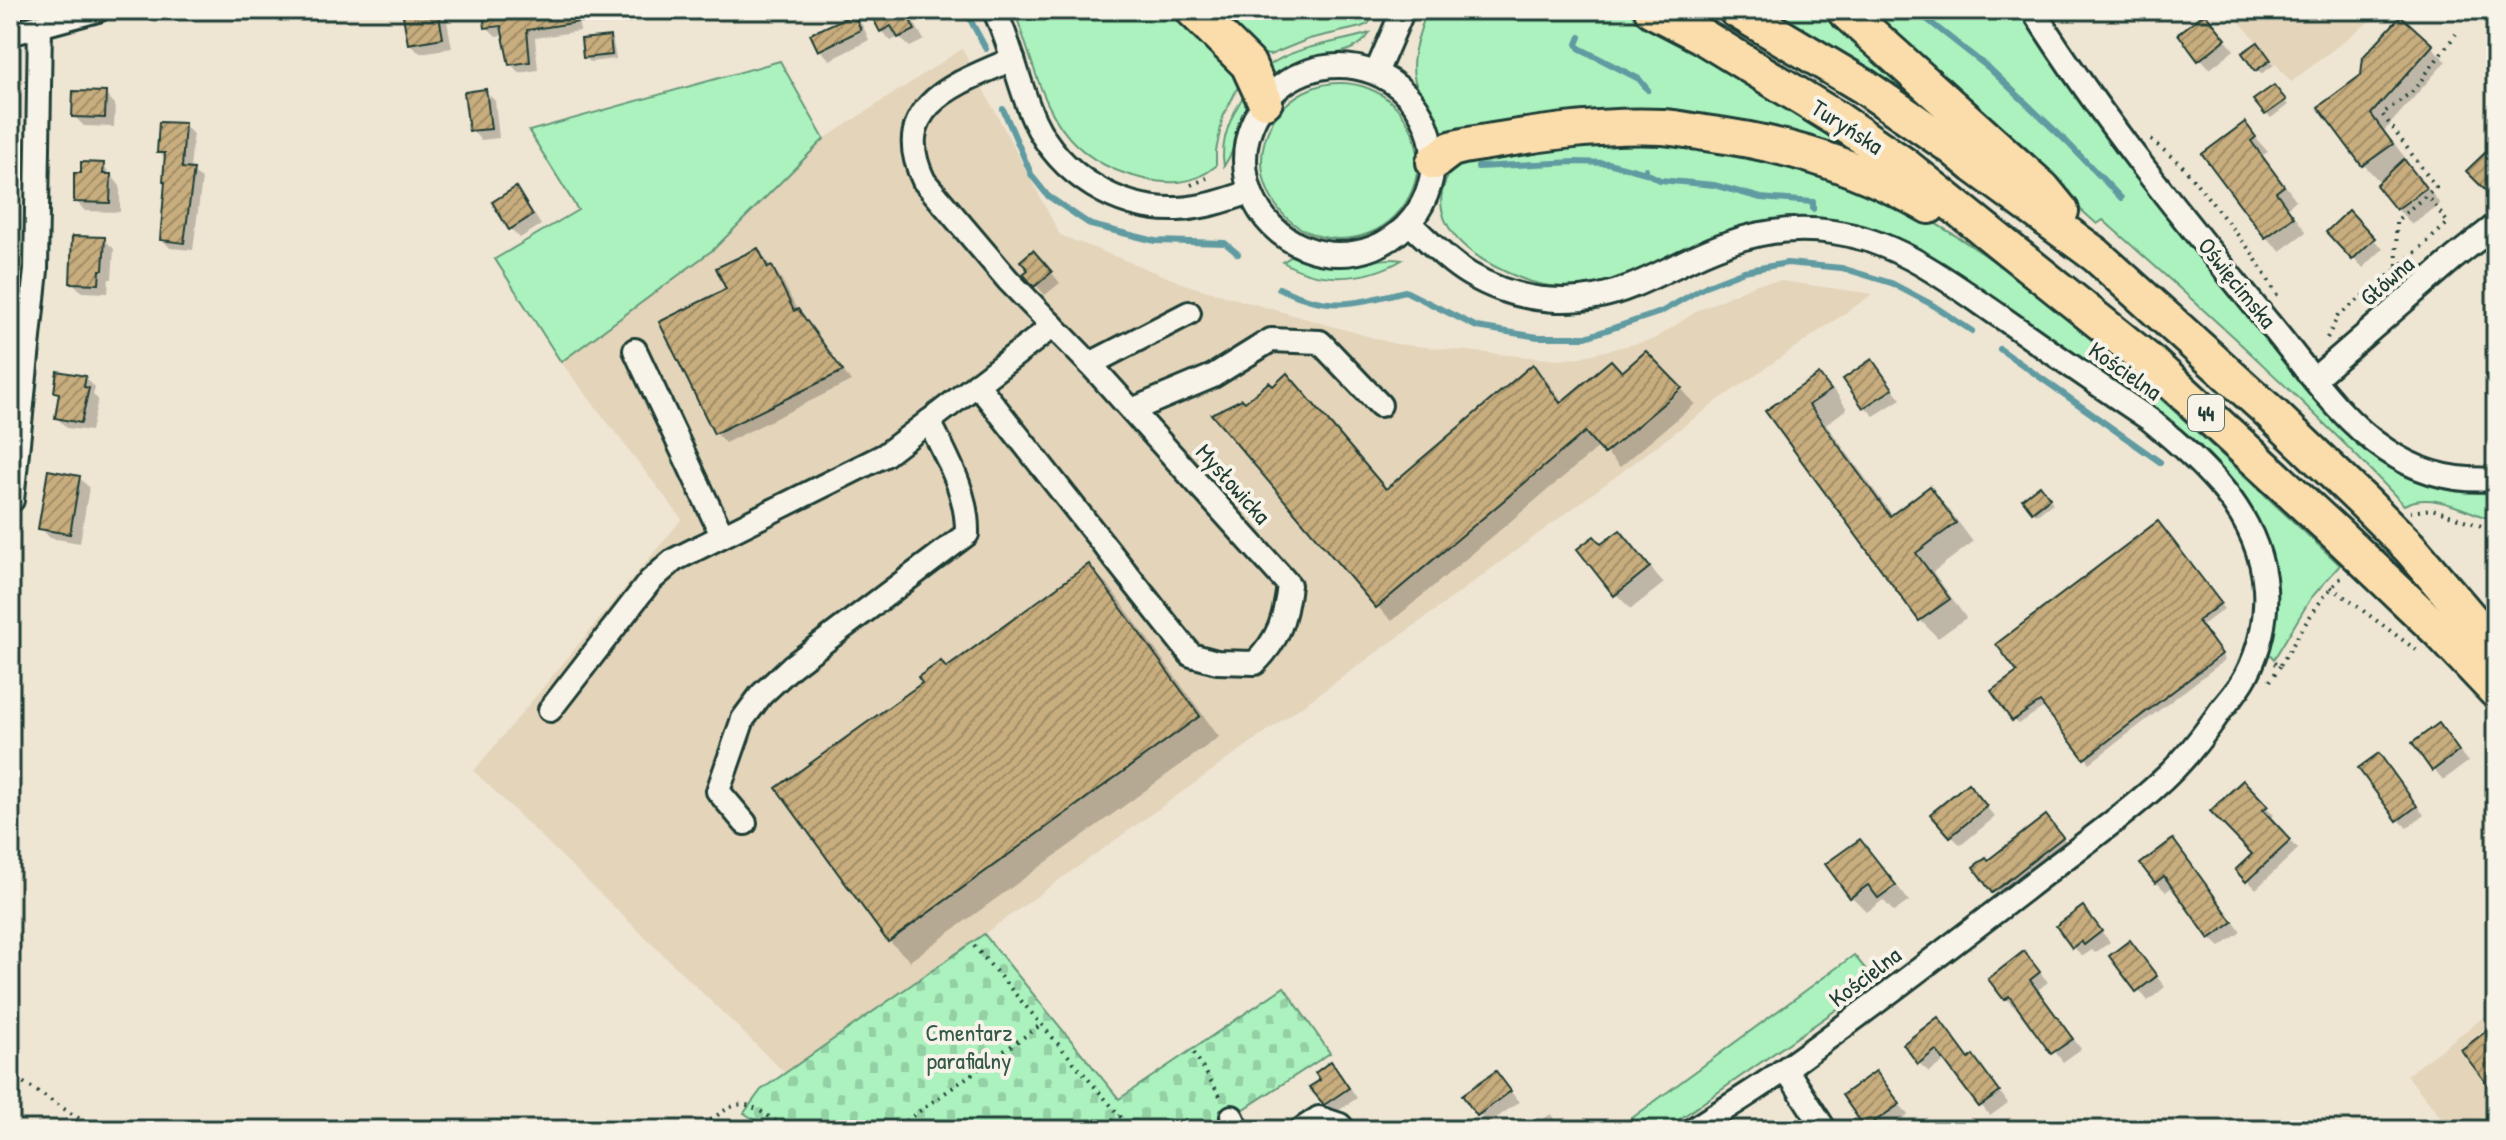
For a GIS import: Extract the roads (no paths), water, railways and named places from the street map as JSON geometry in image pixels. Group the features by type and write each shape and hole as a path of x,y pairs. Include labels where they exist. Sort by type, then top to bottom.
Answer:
{"highway":[{"path":"1193,10 1248,64 1265,101"},
{"name":"Turyńska","path":"1652,10 1700,35 1837,119 1904,165 2028,265"},
{"name":"Turyńska","path":"1736,10 1865,87 1952,147 2096,255"},
{"path":"1844,10 2043,189 2096,255"},
{"path":"1434,162 1451,149 1463,146 1600,128 1664,127 1729,136 1790,148 1844,165 1897,187 2028,265"},
{"name":"44","path":"2096,255 2271,413 2364,502 2410,548 2496,649"},
{"name":"44","path":"2028,265 2162,373 2440,632 2496,691"}],"street":[{"path":"10,34 98,10"},
{"path":"994,10 1033,118 1051,149 1077,176 1105,194 1143,206 1178,209 1219,203 1250,192"},
{"path":"1376,73 1403,10"},
{"name":"Oświęcimska","path":"2033,10 2080,82 2140,163 2321,373 2366,435 2400,459 2422,469 2448,477 2496,479"},
{"path":"12,500 36,270 40,26"},
{"name":"Mysłowicka","path":"977,384 1191,655 1217,662 1255,663 1272,646 1286,613 1289,585 1090,364 1008,280 924,181 914,153 914,139 926,108 947,88 1013,59"},
{"path":"1328,66 1352,67 1376,73 1395,84 1412,100 1424,118 1434,162 1431,184 1422,205 1409,223 1391,239 1369,249 1345,254 1321,253 1298,245 1278,231 1261,213 1250,192 1245,169 1246,145 1253,122 1265,101 1283,84 1304,72 1328,66"},
{"name":"Kościelna","path":"1409,223 1472,276 1512,293 1556,300 1613,293 1723,245 1770,232 1836,233 1873,241 1904,255 1965,292 2149,419 2209,473 2241,513 2256,544 2265,589 2265,610 2256,655 2245,678 2202,738 2156,787 1786,1069 1692,1130"},
{"name":"Główna","path":"2321,373 2496,225"},
{"path":"1090,364 1189,313"},
{"path":"550,710 650,581 674,560 885,455 1053,326"},
{"path":"1132,410 1213,376 1271,340 1320,342 1380,405"},
{"path":"635,350 722,535"},
{"path":"745,823 718,791 743,719 761,695 792,666 967,534 967,514 961,488 929,421"},
{"path":"1786,1069 1825,1130"},
{"path":"1301,1130 1319,1118 1340,1125 1344,1130"}],"waterway":[{"path":"965,10 986,49"},
{"path":"1915,10 1990,69 2121,198"},
{"path":"1580,37 1579,48 1639,79 1648,90"},
{"path":"1003,109 1032,176 1048,196 1091,225 1155,241 1225,243 1238,254"},
{"path":"1478,167 1608,163 1646,173"},
{"path":"1646,169 1646,173 1660,180 1714,185 1761,198 1813,202 1813,209"},
{"path":"1279,288 1296,296 1327,303 1356,302 1405,291 1477,327 1538,337 1586,337 1661,312 1708,285 1744,271 1787,263 1842,268 1891,283 1972,331"},
{"path":"2000,349 2160,462"}],"park label":[{"name":"Cmentarz parafialny","path":"969,1047"}]}
